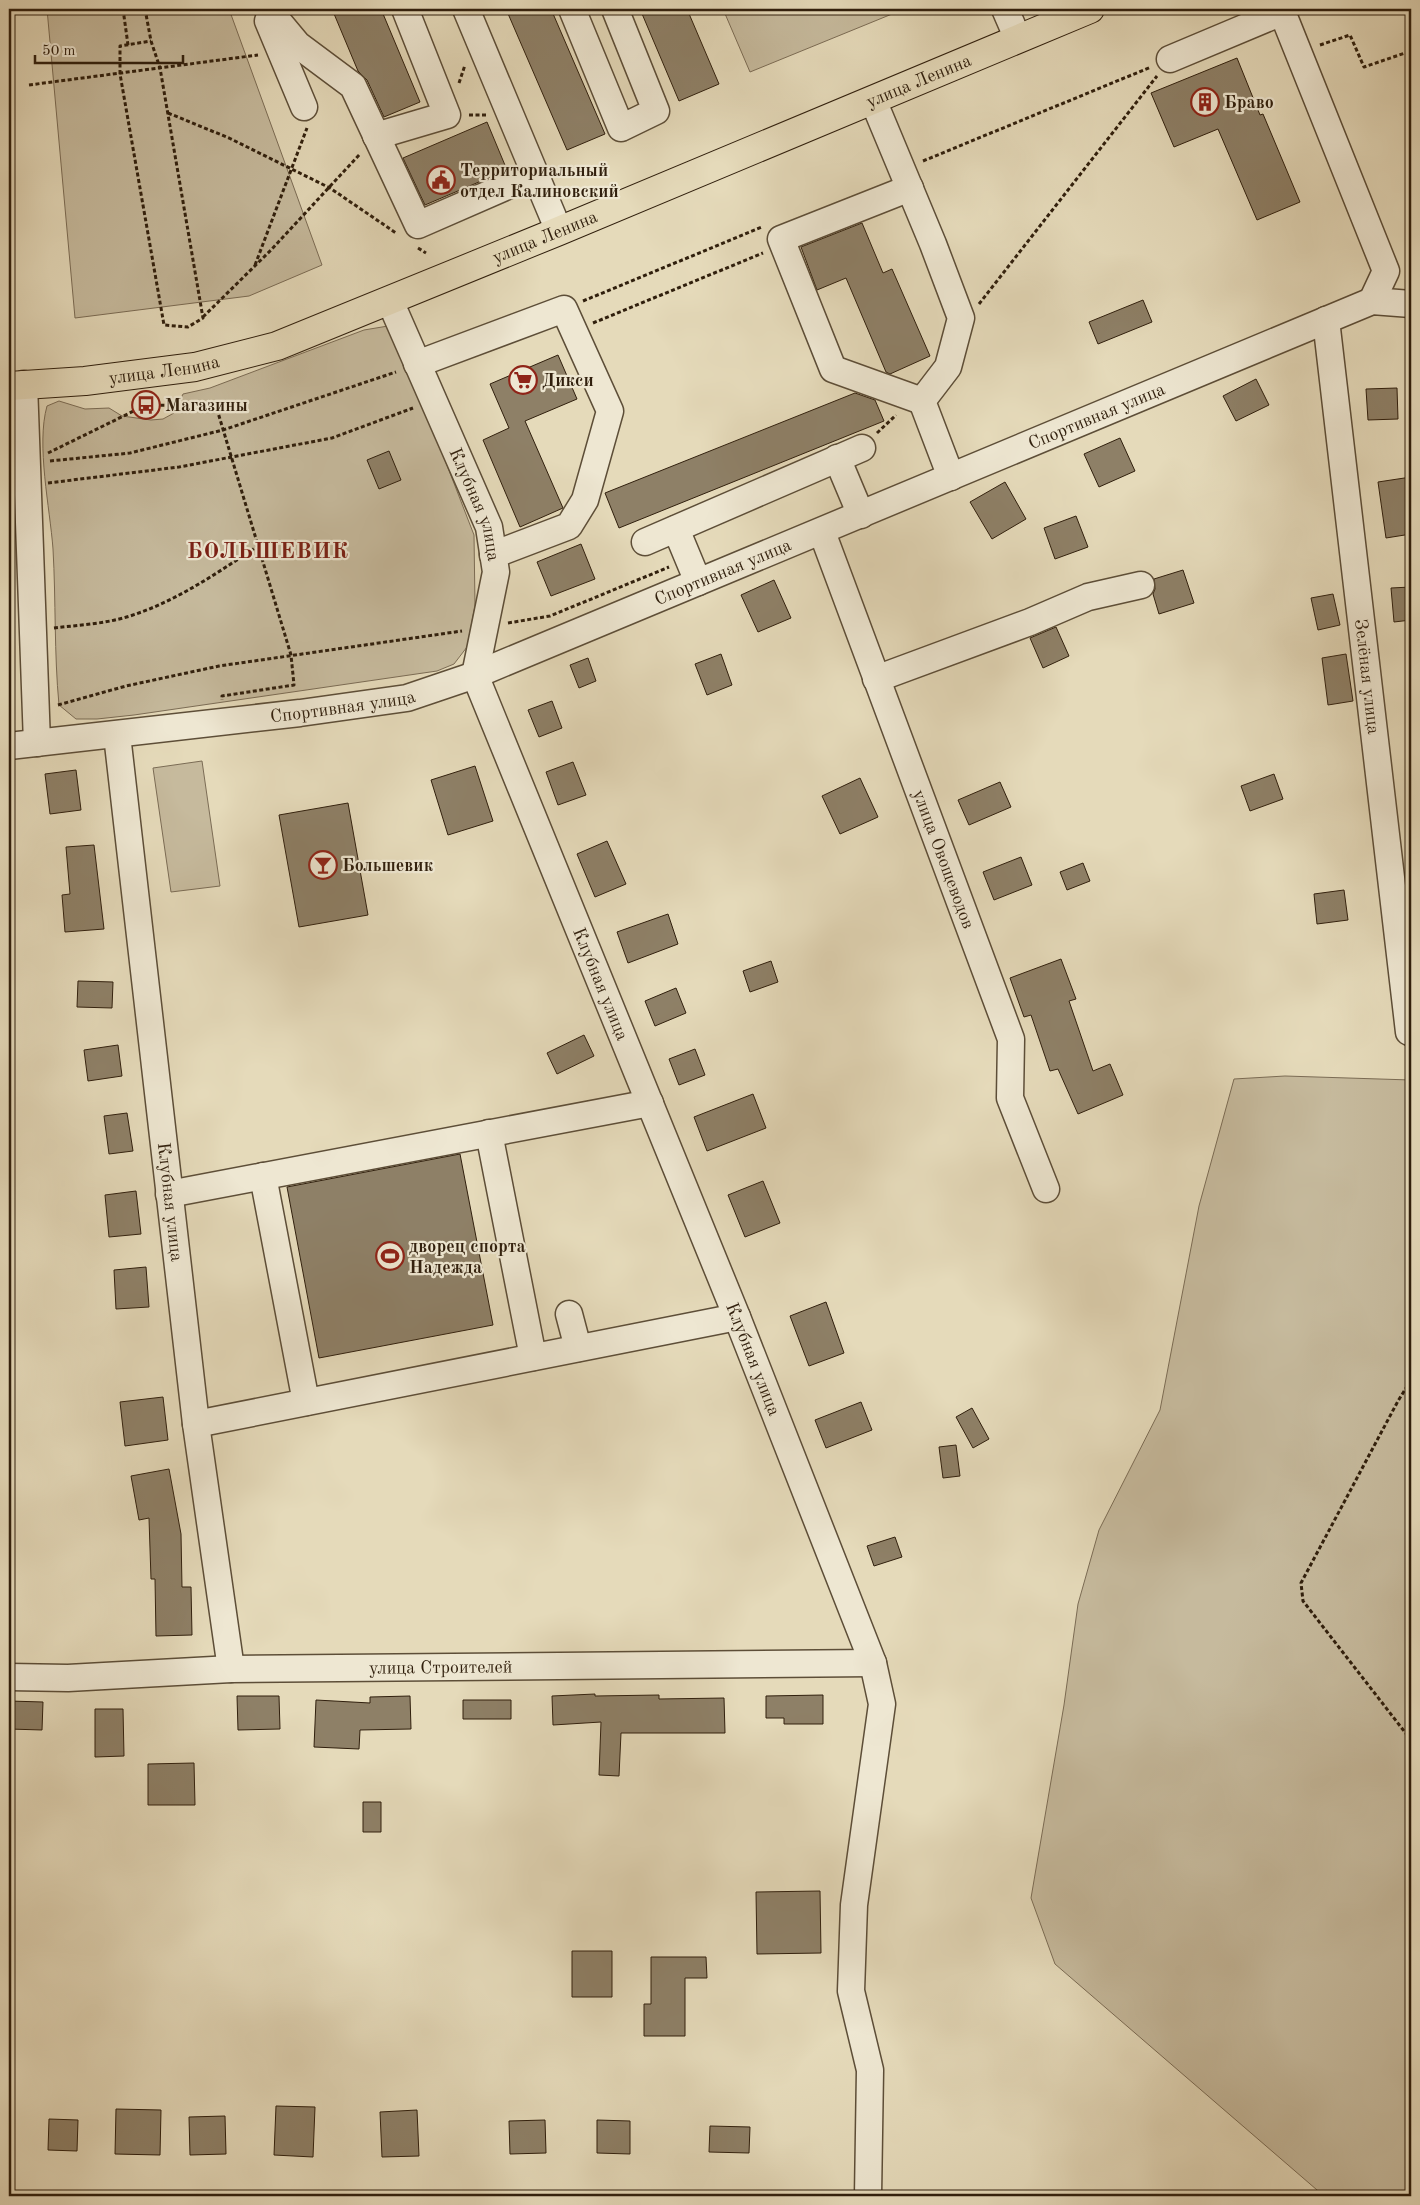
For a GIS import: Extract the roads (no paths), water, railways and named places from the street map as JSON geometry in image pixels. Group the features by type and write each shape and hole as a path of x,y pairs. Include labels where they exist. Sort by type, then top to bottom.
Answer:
{"main road":[{"name":"улица Ленина","path":"16,385 85,381 195,367 277,346 559,231 1090,9"}],"street":[{"path":"262,9 281,52 305,117"},
{"path":"268,9 298,45 353,86 418,225 535,174"},
{"path":"376,136 447,115 405,9"},
{"path":"466,9 559,231"},
{"path":"572,9 621,128 656,111 615,9"},
{"path":"1005,9 1018,39"},
{"path":"1170,59 1281,10 1386,271 1372,301"},
{"path":"874,100 961,318 948,366 918,400"},
{"path":"910,188 781,239 833,369 918,400 951,477"},
{"name":"Клубная улица","path":"390,301 432,401 489,527 496,572 475,675 737,1317 874,1663 882,1704 854,1905 850,1991 870,2070 868,2196"},
{"name":"Спортивная улица","path":"9,746 226,722 407,698 475,675 694,571 822,532 1372,301 1411,304"},
{"path":"417,364 564,308 610,412 585,500 569,526 493,555"},
{"name":"Зелёная улица","path":"1326,320 1409,1032"},
{"path":"16,385 33,630 37,743"},
{"path":"645,542 862,448"},
{"path":"838,458 861,515"},
{"path":"676,529 694,571"},
{"name":"улица Овощеводов","path":"822,532 1011,1039 1010,1098 1046,1189"},
{"path":"876,679 1030,622 1088,597 1141,584"},
{"name":"Клубная улица","path":"117,735 196,1424 231,1669"},
{"path":"169,1194 489,1133 578,1126 650,1103"},
{"path":"489,1133 533,1357"},
{"path":"263,1176 306,1402"},
{"path":"569,1314 578,1348"},
{"path":"196,1424 737,1317"},
{"name":"улица Строителей","path":"9,1677 68,1678 231,1669 874,1663"}],"place":[{"name":"Браво","path":"1205,102"},
{"name":"Территориальный отдел Калиновский","path":"441,180"},
{"name":"Дикси","path":"523,380"},
{"name":"Магазины","path":"146,405"},
{"name":"Большевик","path":"323,865"},
{"name":"дворец спорта Надежда","path":"390,1256"}],"district":[{"name":"БОЛЬШЕВИК","path":"268,550"}]}
